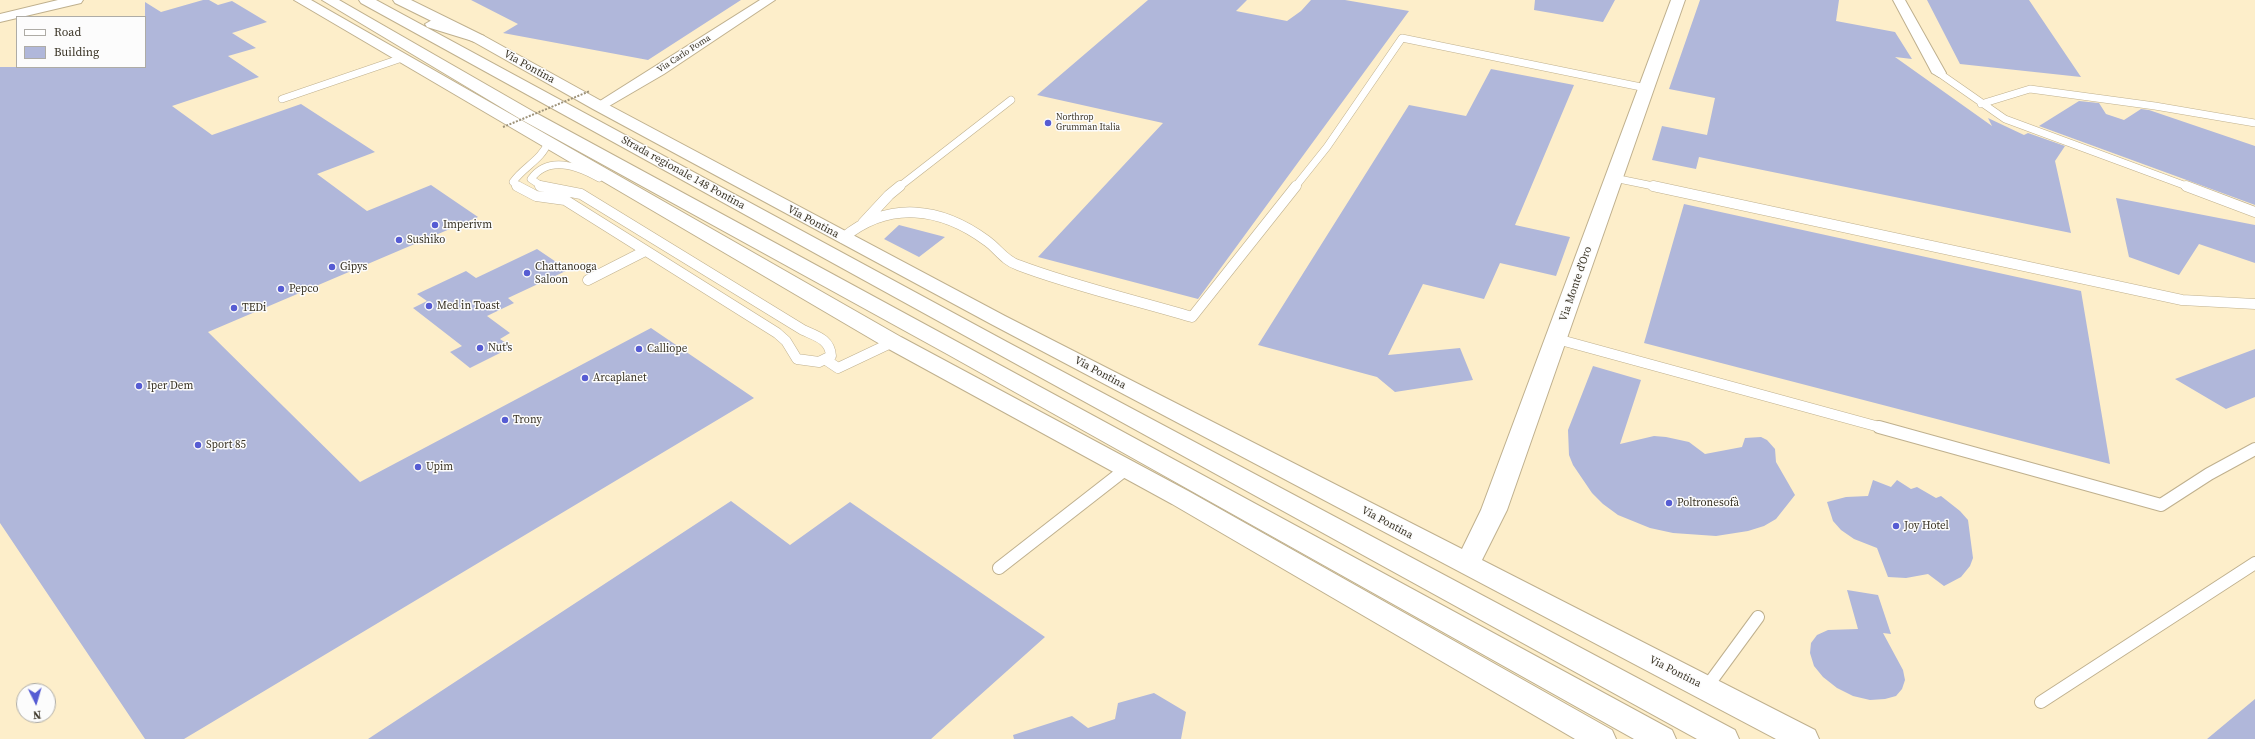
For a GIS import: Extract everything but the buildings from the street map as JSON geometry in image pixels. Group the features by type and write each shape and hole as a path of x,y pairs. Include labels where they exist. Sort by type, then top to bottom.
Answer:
{"main road":[{"path":"0,18 76,0"},
{"path":"301,0 893,342 1126,469 1601,739"},
{"path":"328,0 528,116 955,349 1661,739"},
{"name":"Via Monte d'Oro","path":"1466,564 1479,543 1494,510 1678,0"},
{"name":"Via Pontina","path":"383,3 478,39 594,99 843,238 1804,739"},
{"name":"Strada regionale 148 Pontina","path":"383,3 999,347 1724,739"}],"street":[{"name":"Via Carlo Poma","path":"594,99 659,71 769,0"},
{"path":"1899,0 1940,73"}],"lane":[{"path":"863,223 898,214 919,212 938,214 954,220 982,237 1002,256 1016,264 1192,317 1327,147 1402,38 1646,88"},
{"path":"282,99 402,58"},
{"path":"1940,73 1980,104 2005,119 2255,212"},
{"path":"1980,104 2030,89 2155,106 2255,123"},
{"path":"843,238 863,223 889,195 1011,100"},
{"path":"548,142 546,150 516,176 513,182 518,190 534,196 565,200 777,333 786,341 796,359 816,363 826,360 831,356 832,347 827,341 803,330 581,194 544,188 534,184 531,179 533,174 547,166 575,167 596,176 625,194 652,202"},
{"path":"1614,178 2182,300 2255,304"},
{"path":"588,280 645,251"},
{"path":"1557,338 2162,505 2208,474 2255,449"},
{"path":"826,360 838,368 893,342"},
{"path":"999,568 1126,469"},
{"path":"2041,702 2255,563"},
{"path":"1706,688 1758,617"}],"path":[{"path":"503,127 594,99"}],"place":[{"name":"Northrop Grumman Italia","path":"1048,123"},
{"name":"Imperivm","path":"435,225"},
{"name":"Sushiko","path":"399,240"},
{"name":"Gipys","path":"332,267"},
{"name":"Chattanooga Saloon","path":"527,273"},
{"name":"Pepco","path":"281,289"},
{"name":"Med in Toast","path":"429,306"},
{"name":"TEDi","path":"234,308"},
{"name":"Nut's","path":"480,348"},
{"name":"Calliope","path":"639,349"},
{"name":"Arcaplanet","path":"585,378"},
{"name":"Iper Dem","path":"139,386"},
{"name":"Trony","path":"505,420"},
{"name":"Sport 85","path":"198,445"},
{"name":"Upim","path":"418,467"},
{"name":"Poltronesofà","path":"1669,503"},
{"name":"Joy Hotel","path":"1896,526"}]}
